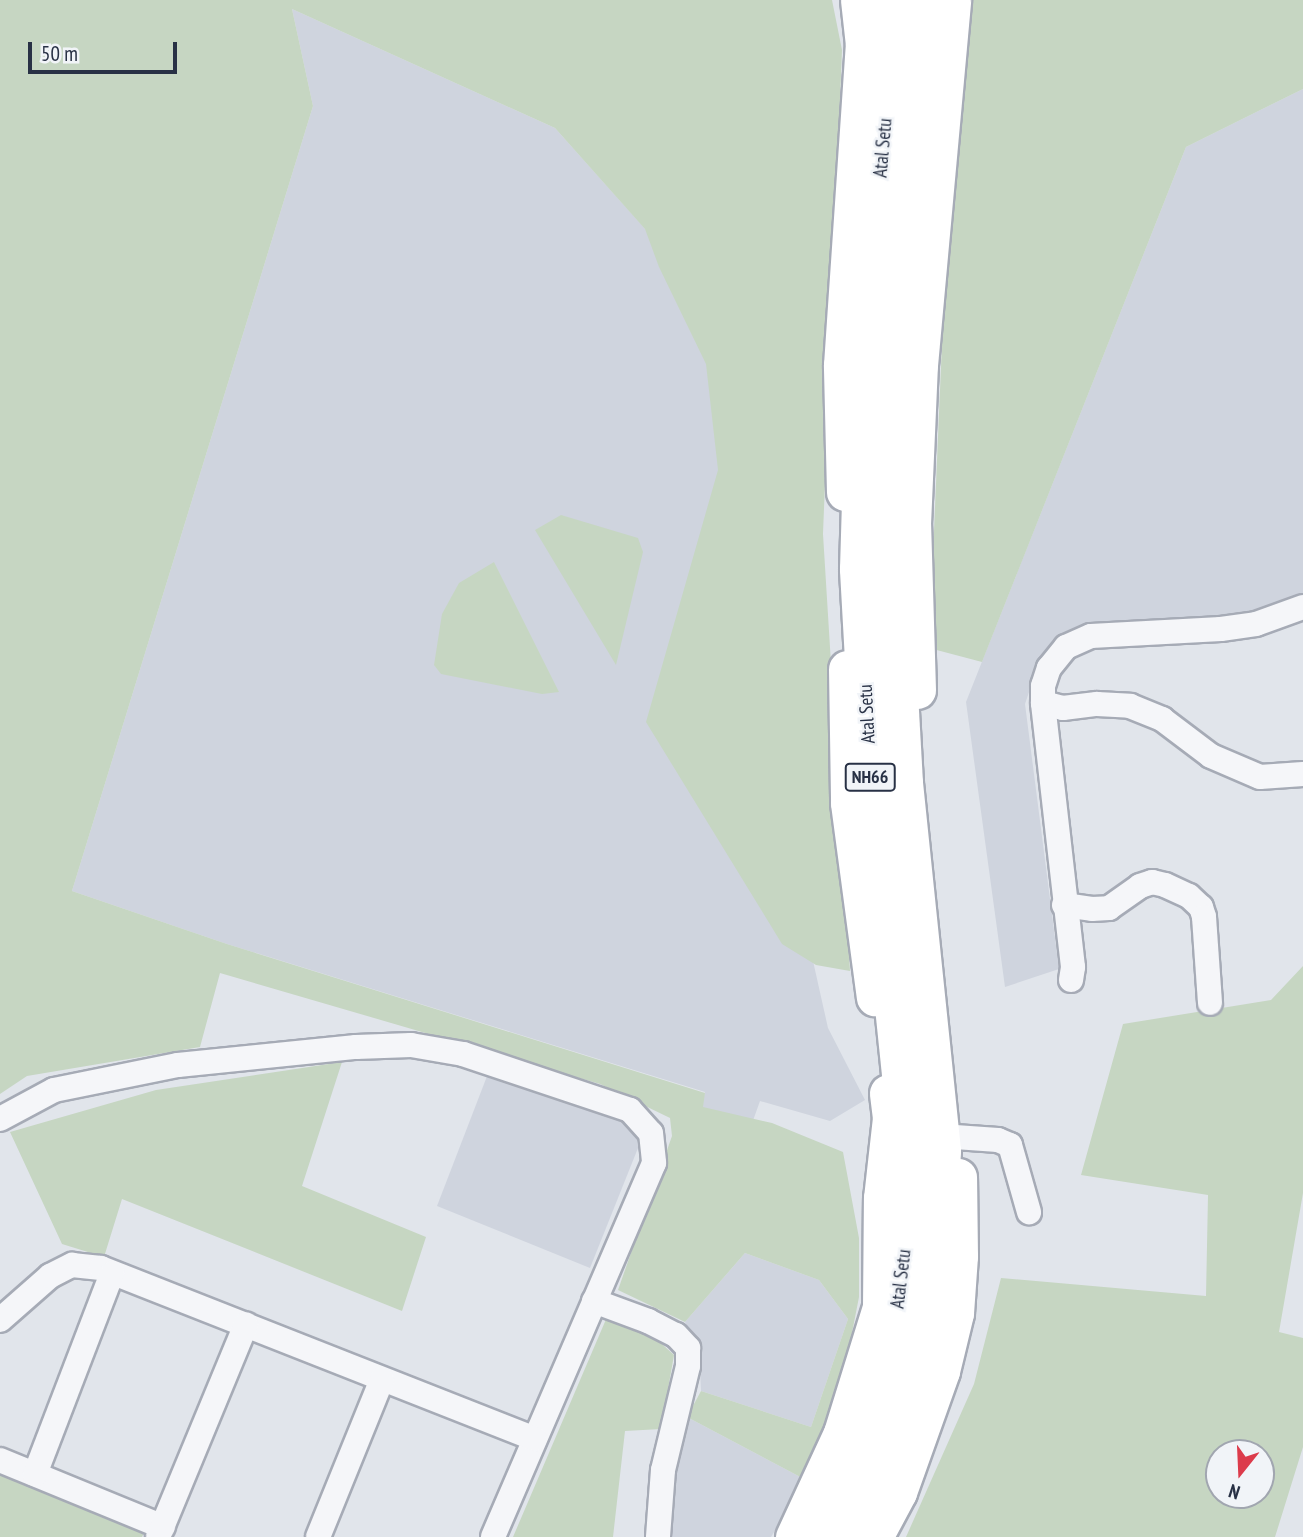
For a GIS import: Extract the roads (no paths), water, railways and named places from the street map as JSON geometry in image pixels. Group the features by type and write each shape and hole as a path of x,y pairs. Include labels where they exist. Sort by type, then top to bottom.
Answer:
{"highway":[{"name":"Atal Setu","path":"815,1537 876,1410 905,1280 909,1152 871,785 859,569 865,370 895,0"},
{"name":"Atal Setu","path":"852,1537 907,1421 937,1284 942,1151 904,783 892,569 898,372 928,0"}],"main road":[{"path":"794,1537 842,1433 881,1307 882,1198 891,1118 849,803 842,365 863,45 859,0"},
{"path":"874,1537 898,1492 941,1371 955,1313 959,1256 955,1137 919,759 912,524 919,365 952,0"}],"street":[{"path":"1071,980 1073,967 1043,703 1043,686 1049,668 1066,647 1091,636 1221,629 1256,624 1303,607"},
{"path":"1043,703 1063,708 1097,704 1130,706 1162,719 1211,757 1260,777 1303,774"},
{"path":"1064,905 1092,909 1109,908 1140,886 1152,882 1165,884 1189,896 1201,907 1204,917 1210,1003"},
{"path":"0,1119 54,1090 178,1065 356,1047 411,1045 463,1054 630,1110 651,1133 654,1163 493,1537"},
{"path":"955,1137 998,1140 1010,1145 1029,1212"},
{"path":"0,1320 50,1276 72,1265 101,1268 535,1439"},
{"path":"35,1474 112,1273"},
{"path":"594,1301 649,1321 676,1335 688,1348 688,1366 663,1470 659,1537"},
{"path":"0,1460 161,1532 246,1325"},
{"path":"318,1537 382,1379"}]}
